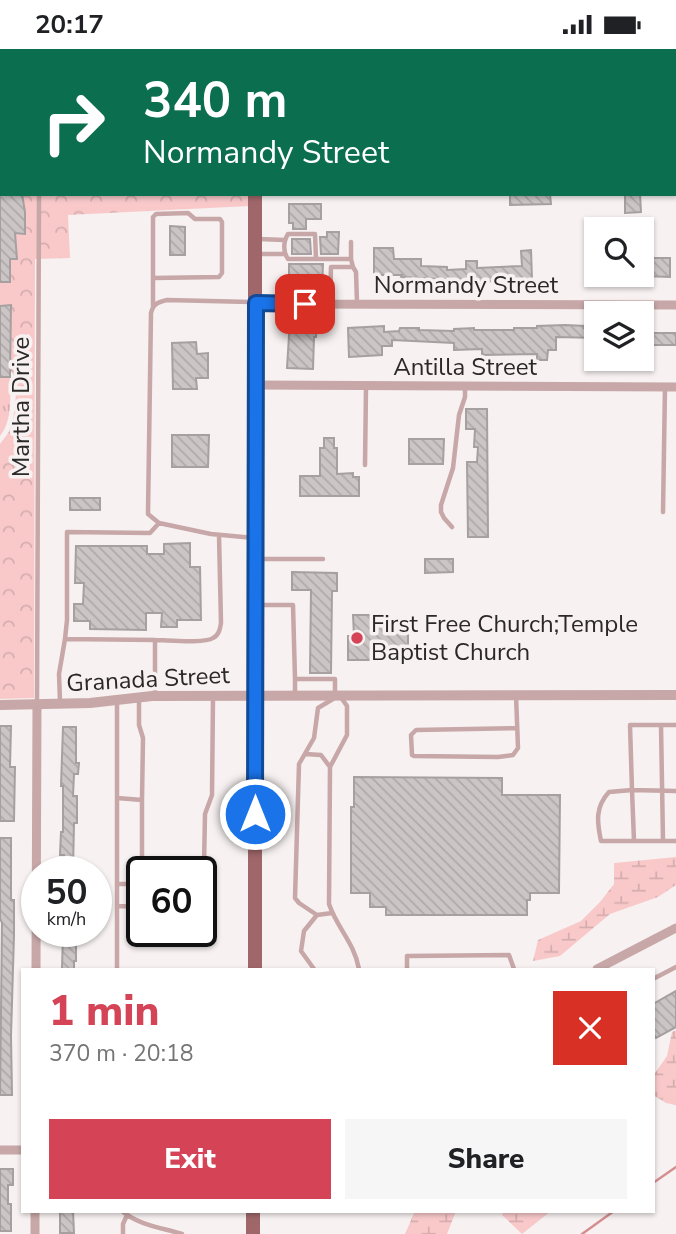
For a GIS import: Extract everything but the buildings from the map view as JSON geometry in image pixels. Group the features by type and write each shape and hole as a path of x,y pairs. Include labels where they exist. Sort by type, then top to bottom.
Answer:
{"main road":[{"path":"255,196 255,968"},
{"path":"253,1213 253,1234"}],"street":[{"name":"Normandy Street","path":"256,303 676,305"},
{"name":"Antilla Street","path":"255,385 676,387"},
{"name":"Granada Street","path":"0,705 90,703 155,696 676,695"},
{"path":"36,968 37,704"},
{"path":"599,968 676,928"},
{"path":"0,1150 21,1150"},
{"path":"35,1213 35,1234"}],"lane":[{"name":"Martha Drive","path":"37,704 38,196"},
{"path":"153,278 219,277 222,273 220,219 195,219 188,213 156,214 153,217 148,514 159,523 219,535 255,538"},
{"path":"316,259 315,234 288,234 285,240 288,260 351,260"},
{"path":"255,246 285,240"},
{"path":"351,242 357,304"},
{"path":"255,246 285,254"},
{"path":"330,304 331,267 353,267"},
{"path":"153,306 167,300 256,303"},
{"path":"365,465 366,386"},
{"path":"452,527 441,512 441,505 453,468 459,415 466,386"},
{"path":"663,512 665,387"},
{"path":"60,704 59,674 65,639 68,532 150,533 159,523"},
{"path":"65,639 205,641 214,638 219,633 221,623 219,535"},
{"path":"255,559 323,559"},
{"path":"255,605 293,605 295,695"},
{"path":"155,640 155,696"},
{"path":"295,679 335,679 337,695 347,706 347,735 330,768 329,904 355,951 359,968"},
{"path":"332,913 317,915 299,904 295,898 299,764 314,738 318,708 337,695"},
{"path":"516,695 518,748 513,755 412,755 411,735 416,730 517,728"},
{"path":"204,856 205,814 212,795 213,696"},
{"path":"139,697 139,725 143,738 142,856"},
{"path":"117,699 117,968"},
{"path":"634,841 630,725 676,725"},
{"path":"662,725 663,841"},
{"path":"305,754 321,755 330,768"},
{"path":"676,791 608,792 598,809 601,841 676,841"},
{"path":"117,798 142,800"},
{"path":"117,884 126,884"},
{"path":"118,906 126,906"},
{"path":"313,968 301,951 304,931 317,915"},
{"path":"407,968 407,956 509,955 514,968"},
{"path":"655,978 676,967"},
{"path":"124,1213 182,1234"},
{"path":"123,1234 127,1215"},
{"path":"159,1234 160,1227"}],"green space":[{"path":"0,196 250,196 250,206 68,215 70,258 35,259 34,698 0,699 0,444 12,424 16,392 12,372 0,372"},
{"path":"0,377 10,377 10,408 7,423 0,436"},
{"path":"676,857 676,885 658,897 610,914 560,956 533,961 538,940 581,921 600,902 614,884 614,863"},
{"path":"676,1030 676,1105 655,1096 655,1073 667,1056 672,1032"},
{"path":"414,1213 455,1213 447,1234 405,1234"},
{"path":"503,1213 548,1213 522,1234"}],"waterway":[{"path":"655,1182 676,1167"},
{"path":"582,1234 611,1213"}],"place":[{"name":"First Free Church;Temple Baptist Church","path":"357,638"}],"route":[{"path":"255,814 256,303 305,304"}]}
